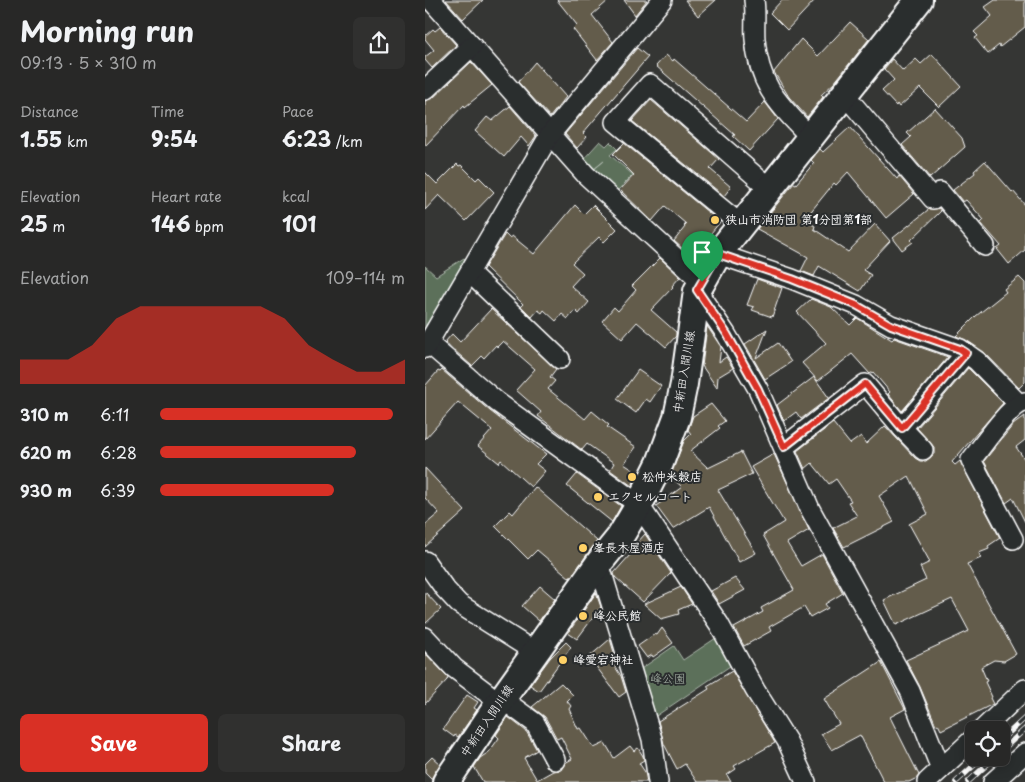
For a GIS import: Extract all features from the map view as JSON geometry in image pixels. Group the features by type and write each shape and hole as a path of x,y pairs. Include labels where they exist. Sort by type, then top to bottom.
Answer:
{"main road":[{"name":"中新田入間川線","path":"446,782 535,652 620,537 639,505 660,463 677,417 700,286 718,254 919,0"}],"street":[{"path":"431,0 549,136 586,175 700,286 758,389 810,509 911,691 941,769"},
{"path":"662,0 549,136 427,346 497,402 639,505 719,624 755,690 787,741 806,782"},
{"path":"754,0 757,56 764,80 777,102 810,137"},
{"path":"425,90 472,46"},
{"path":"740,224 616,122 650,84 769,188"},
{"path":"845,95 933,199 940,192 985,246"},
{"path":"718,254 801,282 856,305 891,325 960,349 977,361 1022,402 971,460 1013,539"},
{"path":"470,273 560,359"},
{"path":"902,428 966,353"},
{"path":"784,447 865,384 923,450"},
{"path":"425,561 445,589 459,604 535,652"},
{"path":"599,563 652,739 658,782"},
{"path":"425,637 454,668 535,723 555,760"},
{"path":"991,721 1025,689"},
{"path":"927,782 965,746"},
{"path":"993,782 1025,753"}],"green space":[{"path":"600,141 606,146 610,142 617,149 610,155 633,175 614,194 591,172 604,161 590,172 581,162"},
{"path":"464,258 470,263 425,341 425,266 436,276"},
{"name":"峰公園","path":"719,636 733,664 653,718 638,671 674,646 683,660"}],"building":[{"path":"446,0 483,0 463,19"},
{"path":"557,0 609,0 592,15 613,42 597,60 573,29 577,25"},
{"path":"624,0 647,0 635,15"},
{"path":"685,0 716,0 698,16"},
{"path":"782,0 815,0 787,30 770,13"},
{"path":"995,0 1025,0 1025,27 988,54 975,38 978,36 974,32 992,16 985,7"},
{"path":"850,22 869,39 834,83 821,95 823,97 807,117 789,97 774,72 801,39 818,56"},
{"path":"440,27 456,45 432,68 425,60 425,57 434,50 425,39 425,36 433,29 435,31"},
{"path":"637,48 648,57 583,133 587,137 577,148 565,134"},
{"path":"932,54 961,86 939,107 920,88 899,107 897,104 896,106 882,91 894,80 884,69 892,59 903,71 916,59 921,64"},
{"path":"666,55 673,61 674,59 746,122 765,102 778,119 749,151 733,136 735,135 656,66"},
{"path":"471,62 492,85 465,107 464,105 425,146 425,101 433,98"},
{"path":"535,62 566,97 550,117 518,82"},
{"path":"651,100 719,159 710,169 731,187 724,196 632,121"},
{"path":"510,106 536,136 529,146 521,137 504,157 475,131 487,117 492,121"},
{"path":"935,108 962,138 965,147 930,178 902,145 911,137 907,133"},
{"path":"850,127 897,179 899,176 914,194 886,218 848,172 836,185 834,183 804,220 815,226 814,229 848,252 875,224 890,241 863,270 871,275 860,291 819,266 814,276 801,271 808,257 757,229 794,183 796,184 814,163 811,160 820,149 823,152"},
{"path":"624,143 720,222 702,244 696,253 698,255 694,259 674,241 686,224 665,206 652,221 620,190 634,175 613,154"},
{"path":"985,161 1025,205 1025,250 1009,264 997,249 1001,246 981,223 984,220 966,200 963,202 953,190 975,173 974,171"},
{"path":"457,164 461,165 476,180 479,177 494,192 466,221 439,195 425,210 425,172 437,184"},
{"path":"575,205 584,214 593,205 617,229 604,242 599,237 572,263 583,273 571,286 589,302 579,314 575,310 568,319 562,314 556,321 544,310 542,313 538,310 532,317 521,306 523,304 485,267 505,234 509,238 512,236 534,254"},
{"path":"939,208 941,211 911,240 913,242 902,250 893,238 929,209"},
{"path":"660,258 680,277 651,310 676,332 676,336 666,347 637,322 622,339 602,321 614,307 618,311 636,290 632,286"},
{"path":"1019,277 1025,283 1025,382 1019,388 984,352 956,336 976,316 1006,292 1004,289"},
{"path":"757,279 782,288 772,317 752,310 754,307 747,305"},
{"path":"811,299 831,307 850,325 857,318 892,340 894,338 948,357 902,411 888,394 890,392 873,372 870,374 852,354 818,381 802,363 826,343 797,312"},
{"path":"491,309 556,369 550,377 555,381 548,389 585,419 592,411 609,425 607,427 636,447 624,464 638,473 632,486 610,470 614,463 587,444 582,450 538,416 541,412 516,390 535,369 503,341 497,347 496,345 484,358 482,356 472,366 445,342 452,334 460,342"},
{"path":"707,326 721,347 719,362 726,357 733,368 718,377 717,388 702,366"},
{"path":"767,329 756,358 778,343 791,362 765,379 745,344"},
{"path":"968,368 1003,403 952,462 955,465 960,461 1000,538 988,546 989,549 979,553 981,558 967,564 1016,654 1004,661 994,660 981,667 993,704 941,730 938,724 936,725 906,660 969,631 952,599 896,625 884,600 926,580 920,567 930,562 909,524 928,514 909,476 879,496 894,522 844,547 833,528 857,516 848,502 851,501 836,479 829,484 812,463 805,469 797,451 833,423 850,444 861,436 866,444 885,426 915,458 920,461 926,461 934,454 934,447 917,428"},
{"path":"442,370 490,411 546,454 536,464 545,471 531,487 501,460 499,463 478,446 492,430 458,402 425,439 425,386 438,371"},
{"path":"638,370 661,386 650,402 646,399 636,413 617,399"},
{"path":"814,377 829,398 801,419 796,412 784,421 777,405"},
{"path":"711,404 725,421 718,426 720,428 690,451 708,468 741,452 752,474 718,490 756,553 739,562 709,507 673,529 656,506 682,487 670,476 684,441 691,434 688,430 693,416"},
{"path":"1025,416 1025,440 1016,447 1025,460 1025,522 1013,498 1006,503 984,461 1013,425"},
{"path":"774,454 809,530 787,543 801,566 822,554 843,593 825,604 828,608 817,614 810,617 804,607 769,627 771,631 744,646 734,628 763,612 761,608 794,590 763,535 784,522 751,467"},
{"path":"425,468 465,511 425,547 425,525 439,513 425,498"},
{"name":"エクセルコート","path":"577,474 621,506 612,522 567,486"},
{"path":"535,487 597,541 570,578 537,550 528,559 495,526 510,511 513,514"},
{"path":"645,534 671,573 643,602 615,577 614,573"},
{"path":"735,578 745,590 719,604 711,591"},
{"path":"540,586 555,599 539,621 522,606"},
{"path":"681,587 692,604 678,610 679,614 661,619 644,604"},
{"path":"425,592 441,609 425,624"},
{"name":"峰公民館","path":"596,593 601,607 577,639 568,633"},
{"path":"662,628 673,643 653,657 652,655 647,658 638,646 655,634 657,635"},
{"path":"610,639 616,659 612,662 621,676 626,692 619,697 589,657"},
{"path":"566,642 571,647 539,691 530,685 550,658"},
{"path":"425,653 448,677 425,704"},
{"path":"881,662 905,709 890,717 919,775 909,782 884,782 860,735 832,750 821,734 839,724 824,699"},
{"path":"732,671 775,743 734,766 736,769 727,775 731,782 697,782 685,764 677,769 664,744 658,721 709,689 707,686"},
{"path":"561,683 573,695 567,701 571,706 569,709 578,729 581,728 594,748 605,743 614,758 630,746 634,751 638,748 644,760 639,763 645,772 647,782 483,782 474,767 480,758 489,752 499,738 496,735 508,717 526,731 537,750 524,758 537,780 553,771 561,770 565,763 572,759 561,737 557,739 545,717 532,707"},
{"path":"467,695 478,702 474,708 477,710 458,737 455,735 454,737 443,729"},
{"path":"432,757 440,764 431,779 425,773 425,764"}],"railway":[{"path":"1010,732 1025,718"},
{"path":"1010,743 1025,729"},
{"path":"956,782 973,766"},
{"path":"968,782 985,766"}],"place":[{"name":"狭山市消防団 第1分団第1部","path":"715,220"},
{"name":"松仲米穀店","path":"632,477"},
{"name":"エクセルコート","path":"598,497"},
{"name":"峯長木屋酒店","path":"583,548"},
{"name":"峰公民館","path":"583,616"},
{"name":"峰愛宕神社","path":"563,660"}],"route":[{"path":"718,254 792,279 856,305 891,325 960,349 966,353 902,428 865,384 784,447 758,389 727,334 697,290 702,282 718,254"}]}
